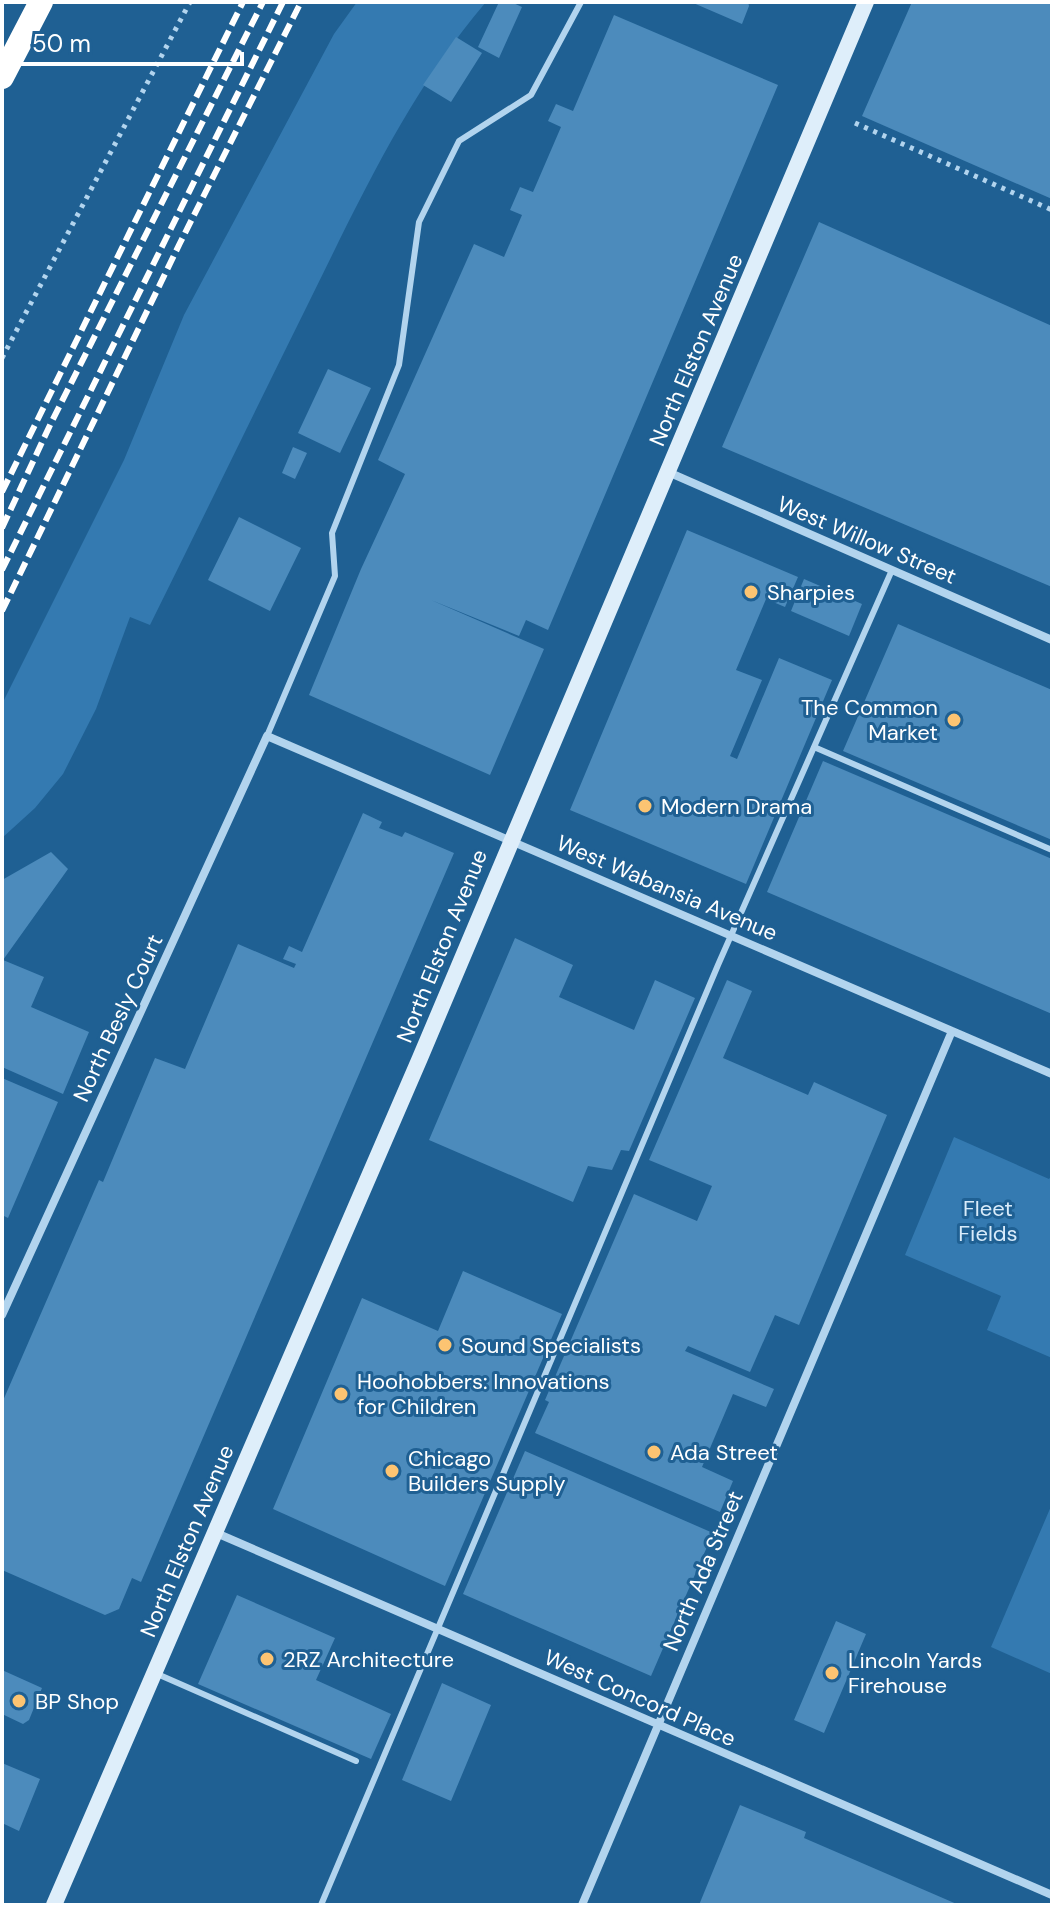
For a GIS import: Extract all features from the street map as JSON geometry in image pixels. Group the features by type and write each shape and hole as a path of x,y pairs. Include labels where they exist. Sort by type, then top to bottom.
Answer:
{"highway":[{"path":"2,77 41,2"}],"main road":[{"name":"North Elston Avenue","path":"54,1905 420,1058 866,2"}],"street":[{"name":"West Willow Street","path":"668,472 1052,640"},
{"name":"West Wabansia Avenue","path":"267,736 1052,1074"},
{"name":"North Besly Court","path":"2,1315 267,736"},
{"name":"North Ada Street","path":"582,1905 952,1031"},
{"name":"West Concord Place","path":"214,1532 1052,1895"}],"lane":[{"path":"267,736 335,576 332,533 399,365 419,222 459,141 531,95 581,2"},
{"path":"321,1905 730,935 892,570"},
{"path":"814,747 1052,850"},
{"path":"155,1673 356,1761"}],"path":[{"path":"2,358 190,2"},
{"path":"855,123 1052,210"}],"green space":[{"path":"357,2 486,2 433,72 388,147 150,625 130,617 96,709 63,774 35,808 2,838 2,704 124,460 184,315 334,34"},
{"name":"Fleet Fields","path":"954,1137 1049,1179 1052,1175 1052,1358 987,1330 1001,1296 905,1255"},
{"path":"1052,1504 1052,1674 991,1647"}],"building":[{"path":"499,2 511,2 522,7 499,58 478,47"},
{"path":"691,2 748,2 749,6 742,24"},
{"path":"912,2 1052,2 1052,199 862,116"},
{"path":"614,15 778,85 548,630 526,620 519,636 431,600 544,649 490,775 309,695 361,569 405,474 378,460 474,244 504,257 522,215 510,210 520,187 533,192 561,127 548,121 556,104 573,111"},
{"path":"456,37 482,53 451,102 423,85"},
{"path":"819,222 1052,326 1052,587 722,447"},
{"path":"328,369 371,388 340,453 298,433"},
{"path":"293,447 307,453 295,479 282,473"},
{"path":"239,517 301,548 270,611 208,580"},
{"path":"687,530 798,577 785,607 766,599 736,670 762,680 730,756 737,759 779,658 832,680 746,884 570,810"},
{"path":"804,579 862,604 849,636 791,611"},
{"name":"The Common Market","path":"898,624 1052,690 1052,840 843,751"},
{"path":"823,761 1052,859 1052,1014 767,892"},
{"path":"363,813 382,822 379,828 402,837 405,832 454,853 141,1582 132,1578 119,1609 105,1615 2,1570 2,1403 99,1180 103,1182 155,1058 185,1069 238,944 294,968 296,964 283,959 289,946 302,952"},
{"path":"51,852 68,869 3,960 44,977 31,1007 89,1032 63,1094 2,1067 2,880"},
{"path":"515,938 573,965 559,997 634,1030 655,980 695,998 629,1151 621,1150 612,1170 588,1166 573,1202 429,1140"},
{"path":"727,980 752,991 723,1058 808,1095 814,1082 887,1115 799,1325 775,1315 750,1372 688,1346 685,1351 774,1389 766,1407 733,1394 702,1467 733,1481 720,1512 535,1433 549,1402 545,1400 634,1194 697,1221 712,1186 649,1160"},
{"path":"2,1078 58,1102 8,1218 2,1215"},
{"name":"Chicago Builders Supply","path":"463,1271 562,1314 445,1586 273,1509 362,1298 438,1331"},
{"path":"525,1451 713,1533 651,1676 463,1594"},
{"name":"2RZ Architecture","path":"237,1595 335,1638 316,1680 391,1714 371,1759 198,1684"},
{"name":"Lincoln Yards Firehouse","path":"836,1621 866,1634 824,1733 794,1720"},
{"name":"BP Shop","path":"2,1670 42,1688 29,1720 23,1724 2,1714"},
{"path":"442,1683 491,1705 451,1801 402,1780"},
{"path":"2,1763 40,1779 19,1831 2,1823"},
{"path":"740,1805 806,1832 804,1838 959,1905 699,1905"}],"railway":[{"path":"2,492 243,2"},
{"path":"2,528 51,423 263,2"},
{"path":"2,570 283,2"},
{"path":"2,611 180,243 301,2"}],"place":[{"name":"Sharpies","path":"751,592"},
{"name":"The Common Market","path":"954,720"},
{"name":"Modern Drama","path":"645,806"},
{"name":"Sound Specialists","path":"445,1345"},
{"name":"Hoohobbers: Innovations for Children","path":"341,1394"},
{"name":"Ada Street","path":"654,1452"},
{"name":"Chicago Builders Supply","path":"392,1471"},
{"name":"2RZ Architecture","path":"267,1659"},
{"name":"Lincoln Yards Firehouse","path":"832,1673"},
{"name":"BP Shop","path":"19,1701"}]}
